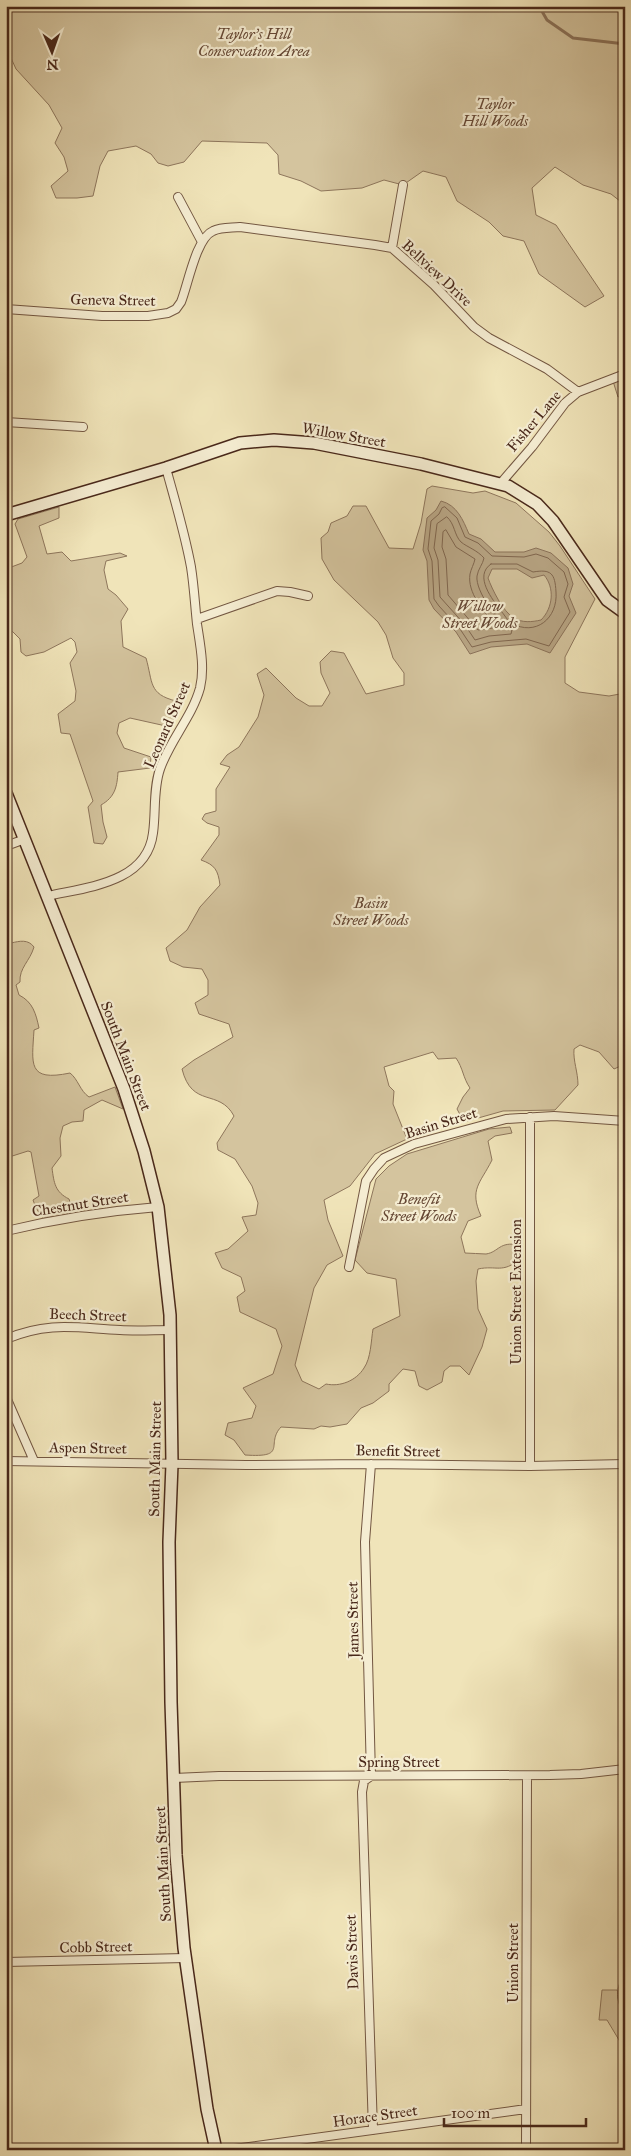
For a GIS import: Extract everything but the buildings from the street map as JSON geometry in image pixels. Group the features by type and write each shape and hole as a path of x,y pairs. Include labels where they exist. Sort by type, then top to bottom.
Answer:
{"main road":[{"name":"Willow Street","path":"6,515 166,468 240,443 291,440 342,448 421,464 508,486 537,504 553,521 606,600 625,613"},
{"name":"South Main Street","path":"6,793 132,1114 144,1151 158,1207 167,1280 170,1330 172,1464 169,1542 178,1876 186,1958 207,2109 216,2150"}],"street":[{"path":"392,248 404,185"},
{"path":"178,197 202,242"},
{"name":"Bellview Drive","path":"202,242 210,232 240,227 392,248 489,338 547,369 578,392"},
{"name":"Geneva Street","path":"6,309 102,316 148,316 168,313 176,309 181,302 202,242"},
{"name":"Fisher Lane","path":"500,484 532,447 565,403 578,392 625,374"},
{"path":"6,422 83,426"},
{"name":"Leonard Street","path":"48,896 113,880 135,868 144,859 150,848 153,836 159,771 168,749 196,700 201,685 202,662 192,569 166,468"},
{"path":"197,619 277,592 290,592 308,596"},
{"path":"6,846 25,839"},
{"name":"Basin Street","path":"349,1267 366,1181 384,1158 414,1144 506,1119 554,1116 625,1122"},
{"name":"Union Street Extension","path":"530,1117 530,1466"},
{"name":"Chestnut Street","path":"6,1231 120,1210 158,1207"},
{"name":"Beech Street","path":"6,1339 33,1330 55,1326 121,1330 170,1330"},
{"path":"6,1397 34,1461"},
{"name":"Aspen Street","path":"6,1461 172,1464"},
{"name":"Benefit Street","path":"172,1464 530,1466 625,1464"},
{"name":"James Street","path":"371,1464 365,1542 371,1776"},
{"name":"Spring Street","path":"174,1778 219,1776 527,1776 581,1774 625,1768"},
{"name":"Davis Street","path":"371,1776 364,1781 362,1792 373,2130"},
{"name":"Union Street","path":"526,2150 527,1776"},
{"name":"Cobb Street","path":"6,1962 186,1958"},
{"name":"Horace Street","path":"227,2150 526,2109"}],"green space":[{"path":"6,6 625,6 625,205 611,194 583,185 555,167 532,188 536,215 556,225 604,296 585,307 539,274 524,241 503,236 489,222 457,201 446,177 423,171 403,185 384,180 362,188 321,191 301,181 279,174 278,155 267,143 202,141 184,162 168,166 158,163 151,154 136,146 108,151 100,166 93,196 56,198 51,186 68,171 64,157 55,143 62,128 49,105 16,69 6,47"},
{"path":"625,373 625,394 618,397 612,378"},
{"path":"432,486 473,493 485,491 516,503 549,532 595,599 565,657 565,683 579,692 609,696 625,693 625,1064 614,1069 599,1052 580,1045 574,1049 578,1085 555,1110 503,1111 464,1122 457,1109 470,1088 456,1058 438,1059 433,1052 384,1067 389,1086 394,1091 393,1104 407,1139 375,1154 350,1186 324,1200 328,1220 343,1256 327,1265 314,1288 295,1365 302,1381 319,1389 326,1384 337,1385 352,1380 361,1373 366,1364 373,1329 400,1316 396,1279 367,1273 355,1260 376,1179 389,1166 407,1154 489,1129 510,1127 512,1133 495,1136 488,1141 492,1160 480,1181 476,1193 481,1216 468,1221 461,1237 465,1253 486,1254 507,1244 512,1244 519,1245 520,1259 504,1268 478,1269 476,1281 478,1309 487,1329 482,1347 469,1375 460,1366 450,1366 444,1371 442,1382 427,1390 419,1386 415,1371 403,1369 389,1384 389,1391 373,1403 361,1408 347,1424 330,1427 321,1426 314,1429 281,1427 277,1433 272,1452 259,1455 245,1455 234,1440 225,1435 228,1423 252,1418 256,1406 243,1388 273,1374 282,1346 276,1329 240,1312 237,1297 245,1291 241,1277 222,1268 215,1253 228,1249 248,1231 242,1217 256,1215 258,1203 252,1186 235,1159 218,1150 217,1143 234,1116 221,1102 199,1094 192,1089 186,1081 182,1069 233,1037 229,1024 199,1014 195,1003 208,995 208,980 202,969 183,967 170,961 166,948 187,930 200,907 220,885 215,869 210,864 201,860 219,835 219,827 202,819 205,814 216,811 216,789 230,767 220,764 227,755 239,747 258,717 264,695 257,674 266,668 296,698 309,706 322,706 330,693 321,673 320,662 331,651 344,653 366,694 404,685 404,673 393,658 386,635 378,622 334,580 322,559 321,538 328,532 331,523 347,516 353,506 366,506 389,548 413,549 421,523 427,489"},
{"path":"59,507 59,518 39,526 47,554 62,552 71,561 120,553 127,556 106,561 104,570 108,589 128,609 121,621 123,647 146,658 151,680 156,691 160,695 176,701 180,708 174,719 166,726 130,718 119,723 117,733 124,748 151,757 150,768 118,772 117,782 112,795 101,805 107,837 103,844 94,843 88,807 93,801 70,734 61,733 58,714 75,701 76,691 70,663 77,652 75,642 71,638 44,652 26,656 21,652 20,639 6,625 6,590 9,587 6,585 6,569 22,563 27,557 15,524 18,519"},
{"path":"6,939 11,943 26,942 34,947 21,973 20,982 16,985 19,995 28,1001 33,1009 38,1023 39,1028 34,1030 33,1042 35,1068 46,1075 70,1073 83,1092 89,1097 115,1087 123,1109 102,1100 84,1110 83,1121 72,1122 63,1126 60,1138 61,1156 52,1168 56,1186 69,1199 73,1211 61,1217 42,1217 36,1208 33,1200 39,1196 31,1152 28,1151 6,1158"},
{"path":"602,1990 617,1990 625,2009 625,2050 607,2020 599,2020"}],"water":[{"path":"441,501 447,503 462,518 469,534 481,539 495,552 524,552 536,548 551,553 568,568 573,584 569,596 576,613 550,653 527,644 491,647 470,654 456,632 434,609 429,600 427,561 423,550 427,518 436,510","holes":["492,569 517,569 532,578 544,575 548,580 551,592 550,604 541,620 527,622 514,618 502,606 492,588 488,578"]},
{"path":"625,1973 625,2015 619,2004 618,1989"}],"waterway":[{"path":"539,6 547,20 573,38 625,44"}],"park label":[{"name":"Taylor's Hill Conservation Area","path":"254,42"},
{"name":"Taylor Hill Woods","path":"495,112"},
{"name":"Willow Street Woods","path":"480,614"},
{"name":"Basin Street Woods","path":"371,912"},
{"name":"Benefit Street Woods","path":"419,1208"}]}
